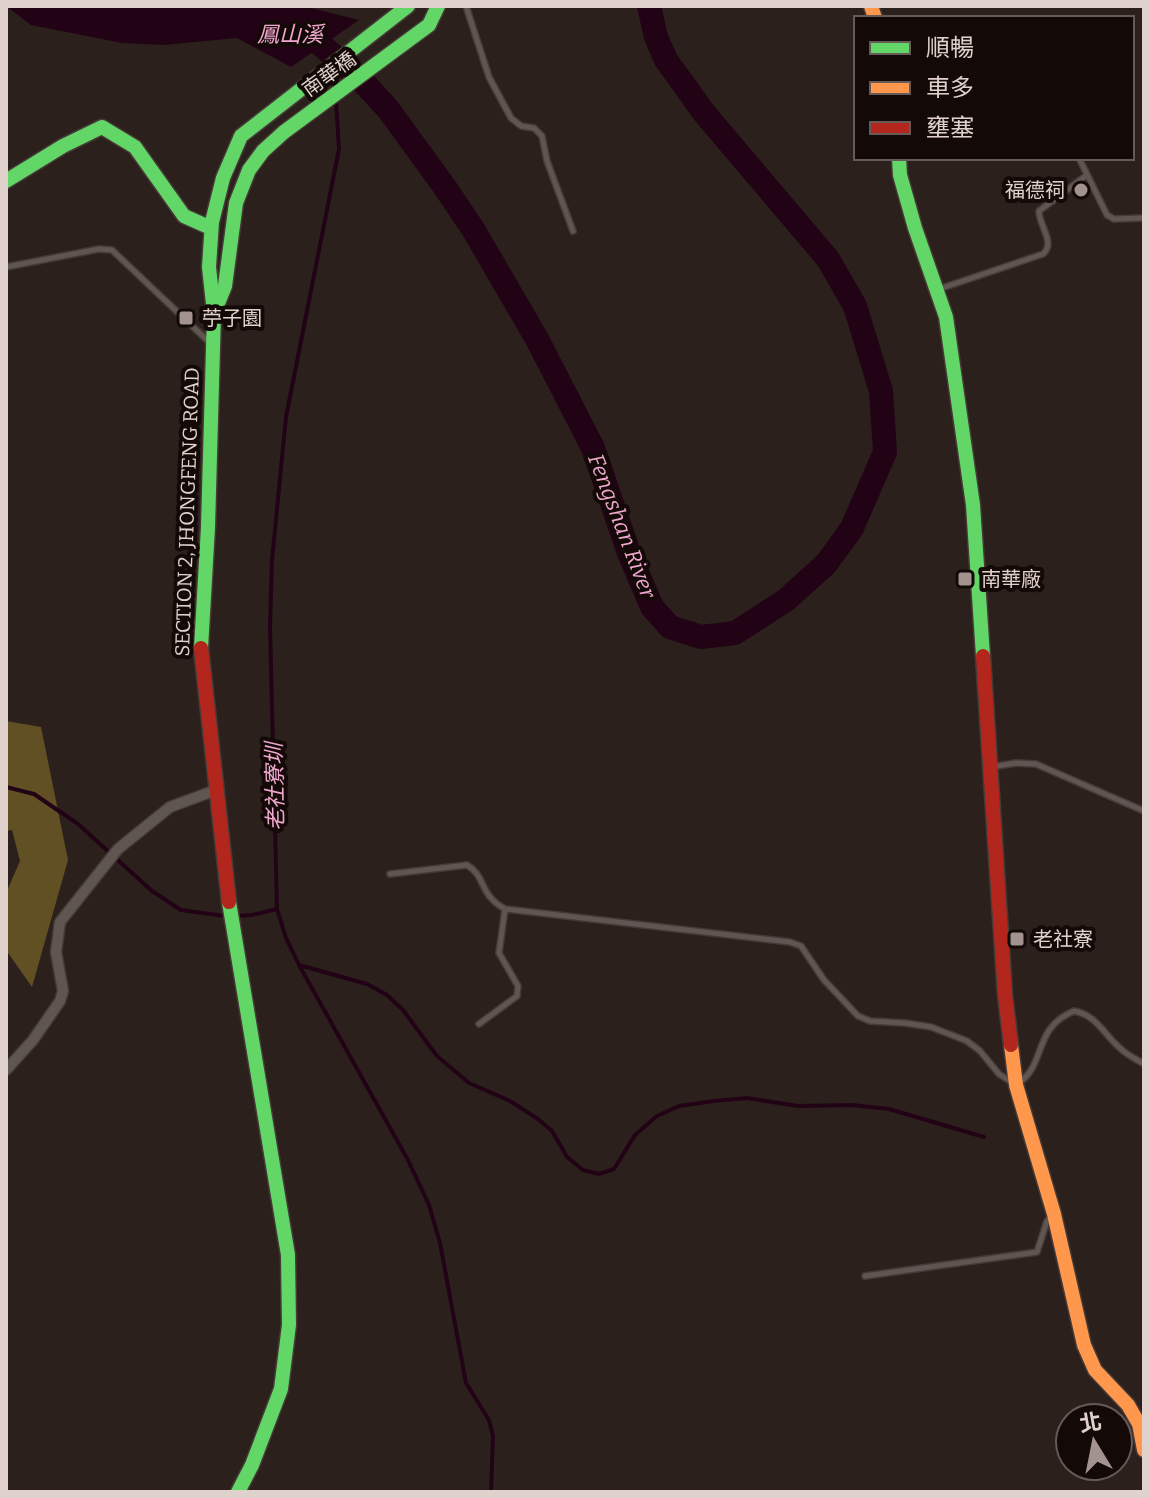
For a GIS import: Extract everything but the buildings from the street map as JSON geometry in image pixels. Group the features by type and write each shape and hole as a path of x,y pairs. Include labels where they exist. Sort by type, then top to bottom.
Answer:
{"main road":[{"name":"南華橋","path":"269,113 408,6"},
{"name":"南華橋","path":"284,132 429,25 438,6"},
{"name":"SECTION 2, JHONGFENG ROAD","path":"238,1492 252,1465 281,1389 289,1325 288,1255 229,903 201,656 214,313 208,284 211,228 228,161 241,136 269,113"},
{"path":"6,181 63,146 102,127 135,147 184,216 211,228"},
{"name":"SECTION 2, JHONGFENG ROAD","path":"214,313 225,286 236,203 249,170 263,151 284,132"},
{"path":"899,160 900,175 915,228 946,317 973,505 1005,995 1016,1085 1054,1214 1084,1345 1095,1370 1128,1405 1139,1424 1144,1450"}],"street":[{"path":"6,1070 33,1040 60,1001 63,991 56,952 60,922 118,849 170,807 216,790"}],"lane":[{"path":"466,6 489,77 511,118 521,126 539,130 542,136 547,161 573,231"},
{"path":"1080,160 1107,215 1114,219 1144,218"},
{"path":"938,289 1043,254 1048,250 1049,243 1039,211 1087,175"},
{"path":"6,267 99,249 112,250 213,345"},
{"path":"991,767 1036,764 1144,811"},
{"path":"390,874 467,865 477,871 486,894 505,909 790,942 801,946 824,980 858,1016 870,1021 931,1027 967,1041 999,1074 1016,1085 1033,1071 1044,1036 1053,1024 1074,1011 1084,1013 1121,1049 1144,1064"},
{"path":"479,1024 517,996 518,986 499,953 505,909"},
{"path":"865,1276 1037,1252 1047,1221 1054,1214"}],"shaded area":[{"path":"6,721 41,727 68,860 32,987 6,950 6,893 20,861 12,830 6,831"}],"water":[{"name":"鳳山溪","path":"6,6 303,6 359,20 291,67 237,38 164,45 122,43 31,25"}],"waterway":[{"name":"Fengshan River","path":"254,6 263,7 292,23 364,83 388,109 444,186 473,229 537,339 593,448 629,553 652,607 670,627 701,637 735,633 786,600 826,564 852,528 885,452 881,391 855,306 828,259 705,114 666,60 656,37 649,6"},
{"name":"老社寮圳","path":"320,44 327,66"},
{"name":"老社寮圳","path":"336,101 339,149 286,417 272,560 270,626 277,909 299,965 408,1160 429,1205 440,1243 466,1383 489,1420 493,1436 491,1492"},
{"path":"6,787 34,794 78,824 152,891 181,910 225,916"},
{"path":"234,916 277,909"},
{"path":"299,965 367,984 387,995 403,1010 437,1056 469,1083 510,1101 538,1119 552,1131 567,1157 583,1170 599,1174 614,1169 635,1135 657,1116 679,1106 747,1098 798,1106 852,1105 889,1109 984,1137"}],"traffic: fast":[{"path":"201,648 214,313 209,267 212,222 223,178 241,136 408,6"},
{"path":"214,313 225,286 236,203 249,170 263,151 284,132 429,25 438,6"},
{"path":"6,181 63,146 102,127 135,147 184,216 211,228"},
{"path":"899,160 900,175 915,228 946,317 973,505 983,656"},
{"path":"229,902 288,1255 289,1325 281,1389 252,1465 238,1492"}],"traffic: slow":[{"path":"871,6 874,16"},
{"path":"1011,1045 1016,1085 1054,1214 1084,1345 1095,1370 1128,1405 1139,1424 1144,1450"}],"traffic: jam":[{"path":"201,648 229,902"},
{"path":"983,656 1011,1045"}],"place":[{"name":"福德祠","path":"1081,190"},
{"name":"苧子園","path":"186,318"},
{"name":"南華廠","path":"965,579"},
{"name":"老社寮","path":"1017,939"}]}
